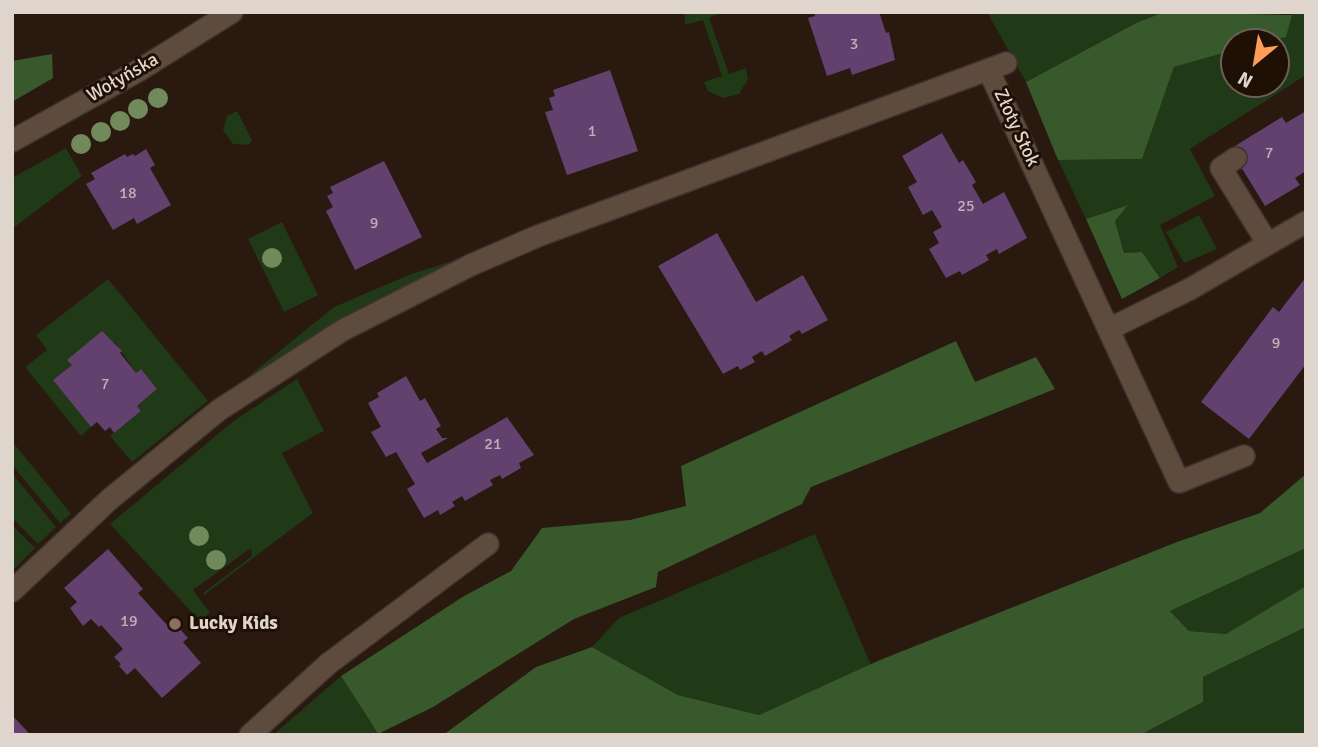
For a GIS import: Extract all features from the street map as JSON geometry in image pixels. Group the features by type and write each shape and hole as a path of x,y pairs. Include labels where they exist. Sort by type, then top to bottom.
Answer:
{"street":[{"name":"Wołyńska","path":"12,141 138,71 232,12"},
{"name":"Złoty Stok","path":"12,591 110,499 244,392 343,330 471,265 538,236 998,67 1109,329 1179,482 1244,456"},
{"path":"1236,158 1221,168 1268,244"},
{"path":"1109,329 1190,289 1306,222"},
{"path":"250,735 328,664 488,544"}],"green space":[{"path":"684,12 723,12 709,18 729,74 746,68 748,79 739,94 723,98 708,91 704,82 722,76 703,20 685,25"},
{"path":"987,12 1164,12 1136,23 1026,82"},
{"path":"1164,12 1292,15 1288,28 1220,28 1220,54 1174,67 1142,159 1058,160 1026,82 1136,23"},
{"path":"1284,12 1306,12 1306,75 1290,85 1288,28 1292,15"},
{"path":"52,54 53,78 12,102 12,61"},
{"path":"1220,54 1220,98 1270,98 1190,149 1215,196 1160,225 1178,267 1160,278 1142,252 1124,253 1115,221 1127,205 1086,219 1058,160 1142,159 1174,67"},
{"path":"237,111 252,140 249,145 233,144 223,130 227,116"},
{"path":"66,148 82,176 12,229 12,178"},
{"path":"1128,205 1115,221 1124,253 1142,252 1160,278 1122,299 1086,219"},
{"path":"1199,215 1217,249 1184,263 1166,232"},
{"path":"282,222 318,295 284,312 248,239"},
{"path":"453,261 258,373 250,375 334,307 411,274"},
{"path":"108,279 208,401 132,462 110,436 141,411 137,406 157,389 141,369 136,373 115,342 68,360 72,365 53,380 91,427 81,436 25,367 47,350 36,335"},
{"path":"956,341 975,382 1036,357 1055,389 811,487 802,504 658,572 656,587 574,619 433,707 378,734 341,676 464,596 511,571 542,528 630,520 686,506 681,466"},
{"path":"297,379 324,431 282,453 313,513 204,595 203,593 252,556 251,548 193,590 210,613 200,621 110,524 235,420"},
{"path":"12,441 71,514 60,523 12,465"},
{"path":"12,473 56,527 38,544 12,518"},
{"path":"1306,474 1306,548 1170,611 1189,631 1226,634 1306,586 1306,627 1203,677 1203,702 1140,735 443,735 536,667 592,647 678,695 759,715 880,660 1177,542 1260,513"},
{"path":"12,525 35,548 12,571"},
{"path":"815,534 871,665 759,715 678,695 592,647 619,618"},
{"path":"1306,548 1306,586 1226,634 1189,631 1170,611"},
{"path":"1306,627 1306,735 1140,735 1203,702 1203,677"},
{"path":"341,676 378,735 273,735"}],"building":[{"path":"814,12 879,12 886,33 889,32 895,60 852,75 850,68 827,76 808,18 815,16"},
{"path":"610,70 638,151 567,175 545,112 553,110 549,98 555,96 553,90"},
{"path":"1306,111 1306,171 1295,178 1300,185 1265,206 1230,149 1282,117 1286,123"},
{"path":"942,133 959,163 963,160 976,182 972,185 983,204 1004,192 1027,238 999,254 997,249 986,255 989,260 962,275 960,271 946,278 929,249 939,243 933,232 942,227 932,210 923,215 908,187 917,182 902,156"},
{"path":"146,149 155,165 150,168 171,205 137,224 134,218 113,230 86,184 95,179 91,173 125,154 127,157 133,154 135,156"},
{"path":"384,161 422,237 355,270 326,211 333,207 327,196 333,193 330,187"},
{"path":"717,233 756,302 803,275 828,320 802,334 799,330 789,336 792,340 765,356 762,351 752,357 755,362 740,370 738,366 723,374 658,266"},
{"path":"1306,277 1306,364 1249,439 1201,402 1273,307 1279,312"},
{"path":"102,331 122,351 120,353 136,373 141,369 157,389 137,406 141,411 114,433 110,427 105,431 97,422 91,427 53,380 72,365 67,360"},
{"path":"406,376 420,401 425,398 441,426 436,429 442,438 448,438 421,453 427,463 507,417 534,455 519,463 521,468 502,479 500,475 490,480 493,485 465,501 462,496 452,502 455,506 440,515 438,510 424,518 407,489 415,484 396,452 386,457 371,432 381,427 368,403 379,397 377,393"},
{"path":"108,549 143,589 138,593 166,624 171,619 188,638 183,642 201,663 162,698 135,668 127,675 119,666 121,664 114,657 123,649 101,625 99,627 91,619 83,626 70,608 77,602 64,588"},
{"path":"12,715 26,730 30,735 12,735"}],"place":[{"name":"Lucky Kids","path":"175,624"}]}
